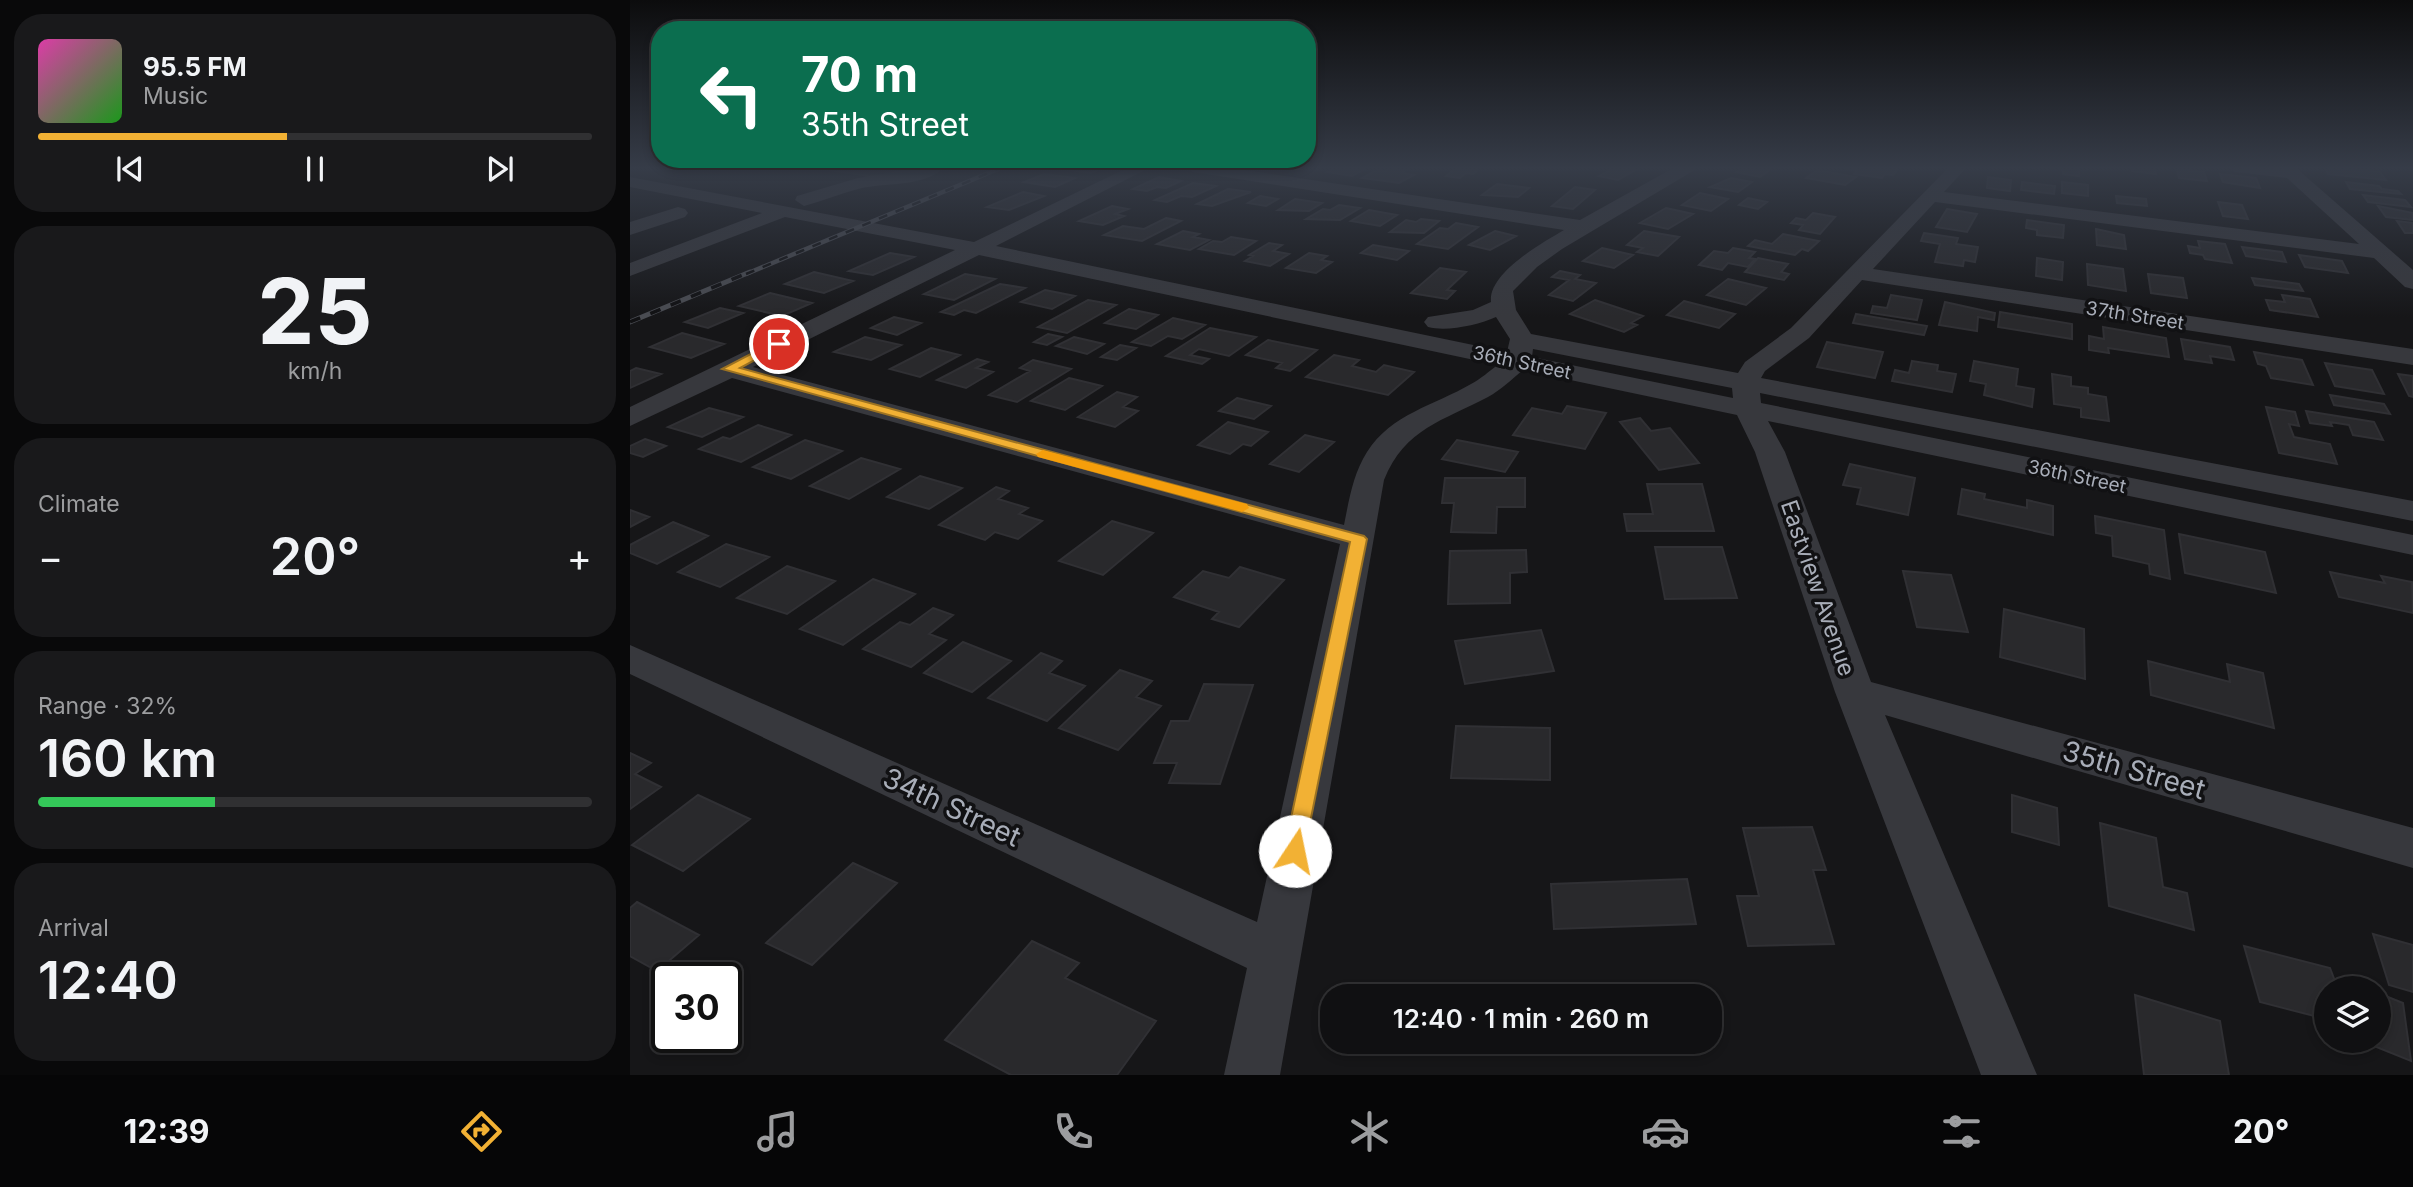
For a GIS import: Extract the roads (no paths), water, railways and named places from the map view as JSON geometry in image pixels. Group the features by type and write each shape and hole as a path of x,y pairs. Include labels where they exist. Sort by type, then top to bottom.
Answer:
{"street":[{"path":"630,229 666,217"},
{"path":"630,270 765,217"},
{"name":"36th Street","path":"854,217 1436,322 1607,380 1747,396 2413,512"},
{"path":"630,418 1038,217"},
{"path":"1521,217 1585,227"},
{"path":"1481,390 1520,350 1502,305 1502,290 1510,277 1602,217"},
{"path":"1747,396 1754,368 1800,333 1910,217"},
{"path":"2097,217 2381,253"},
{"path":"2341,217 2413,282"},
{"path":"630,249 711,220"},
{"name":"36th Street","path":"987,242 1520,350 1645,364 1850,430 2413,545"},
{"name":"37th Street","path":"1857,273 2413,358"},
{"path":"1436,322 1479,316 1502,305"},
{"path":"1645,364 1726,357 1782,346"},
{"path":"729,369 1359,539"},
{"path":"1252,1075 1369,480 1380,454 1404,430 1432,412 1481,390 1607,380"},
{"name":"Eastview Avenue","path":"1747,396 1773,460 1855,692 2009,1075"},
{"path":"1773,460 1805,434 1850,430"},
{"name":"34th Street","path":"630,658 1274,956"},
{"name":"35th Street","path":"1855,692 2413,848"}],"railway":[{"path":"746,274 883,217"},
{"path":"630,322 750,272"}]}
